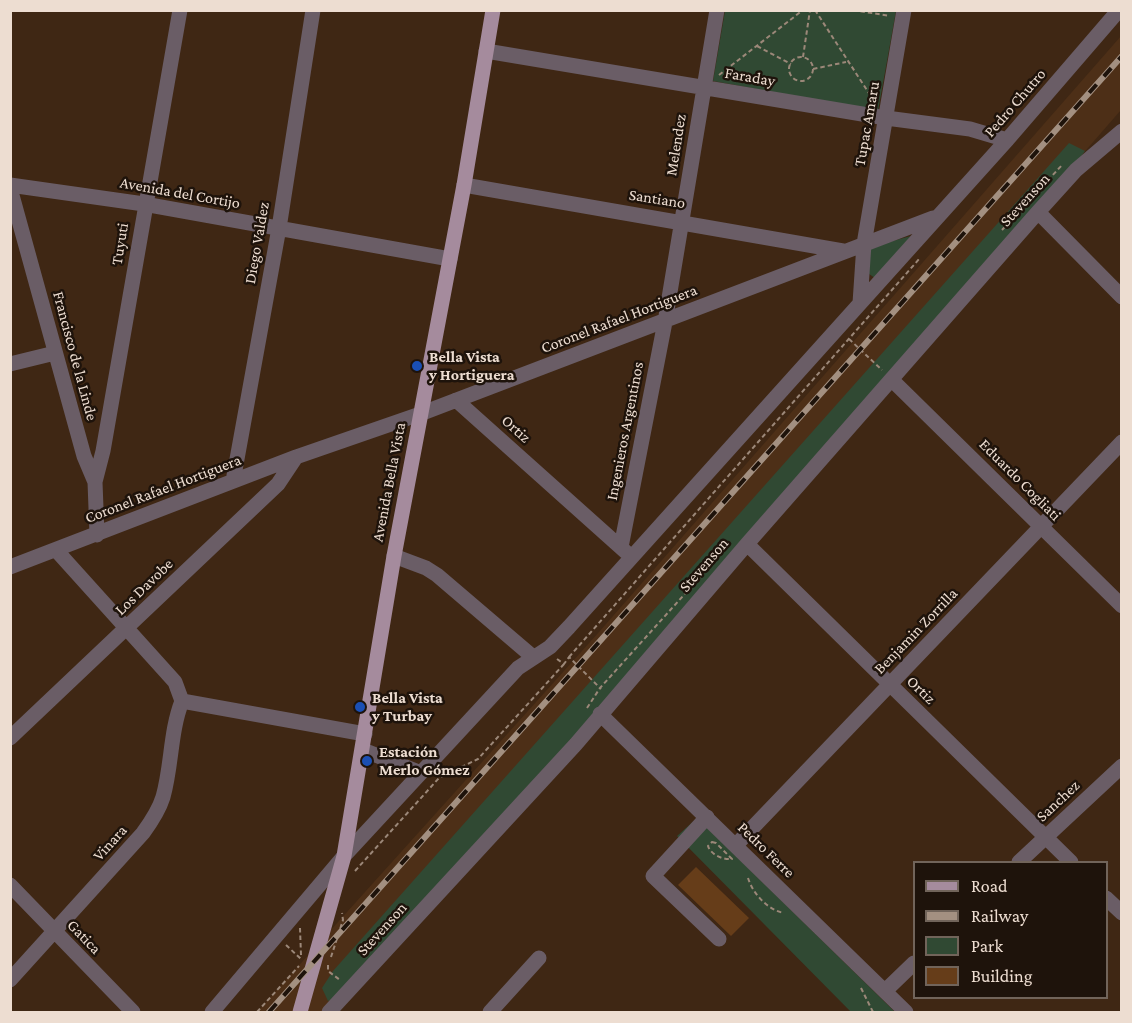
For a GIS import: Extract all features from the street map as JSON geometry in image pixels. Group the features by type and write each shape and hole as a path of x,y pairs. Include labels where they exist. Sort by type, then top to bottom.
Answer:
{"main road":[{"name":"Avenida Bella Vista","path":"300,1012 344,856 394,556 464,185 493,10"}],"street":[{"name":"Tuyuti","path":"95,482 103,452 144,204 180,10"},
{"name":"Diego Valdez","path":"233,481 279,228 313,10"},
{"name":"Melendez","path":"665,322 717,10"},
{"name":"Pedro Chutro","path":"936,217 1007,140 1115,11"},
{"name":"Tupac Amaru","path":"860,303 864,244 903,14"},
{"name":"Faraday","path":"486,51 886,118 982,131 1007,140"},
{"name":"Stevenson","path":"329,1012 576,744 610,701 1038,212 1076,170 1115,144 1122,131"},
{"name":"Santiano","path":"464,185 682,221 843,251"},
{"name":"Avenida del Cortijo","path":"10,187 144,204 450,259"},
{"name":"Francisco de la Linde","path":"10,187 84,456 95,482 97,535"},
{"path":"1038,212 1122,297"},
{"name":"Coronel Rafael Hortiguera","path":"10,567 296,457 420,414 665,322 843,251 936,217"},
{"path":"212,1012 344,856 518,668 539,654 626,553 843,335 860,303 936,217"},
{"name":"Ingenieros Argentinos","path":"626,553 665,322"},
{"path":"10,364 55,353"},
{"name":"Eduardo Cogliati","path":"892,380 1122,606"},
{"name":"Ortiz","path":"456,400 626,553"},
{"name":"Benjamin Zorrilla","path":"736,845 1122,442"},
{"name":"Los Davobe","path":"10,738 278,484 296,457"},
{"name":"Ortiz","path":"747,544 1070,861"},
{"path":"56,550 175,682 182,701 365,734"},
{"path":"394,556 426,568 437,575 539,654"},
{"name":"Vinara","path":"10,980 55,932 153,818 163,796 174,721 182,701"},
{"name":"Pedro Ferre","path":"600,714 906,1012"},
{"path":"363,750 421,773"},
{"name":"Sanchez","path":"1020,861 1122,766"},
{"path":"707,817 653,876 719,939"},
{"name":"Gatica","path":"10,885 133,1012"},
{"path":"1108,899 1122,913"},
{"path":"489,1012 539,958"},
{"path":"885,992 913,965"}],"path":[{"path":"703,87 803,10"},
{"path":"803,57 810,10"},
{"path":"815,10 847,62 886,118"},
{"path":"854,10 903,14"},
{"path":"757,46 791,64"},
{"path":"803,57 811,62 813,69 811,76 800,81 791,75 791,64 796,58 803,57"},
{"path":"813,69 847,62"},
{"path":"353,875 358,865 439,778 478,759 564,664 843,335 926,252 911,246"},
{"path":"843,335 892,380"},
{"path":"539,654 564,664"},
{"path":"570,657 610,701"},
{"path":"712,842 716,843 732,859 726,859 713,853 708,846 712,842"},
{"path":"746,872 752,890 757,895 775,911 789,914"},
{"path":"757,895 765,891"},
{"path":"342,910 343,920 328,971 345,983"},
{"path":"257,1012 301,964 302,931 294,915"},
{"path":"284,943 298,953 301,959"}],"shaded area":[{"path":"1121,36 1121,110 335,1012 257,1012 599,632"}],"green space":[{"path":"725,11 896,11 878,111 713,81"},
{"path":"1069,143 1085,151 1067,176 600,708 337,997 328,1001 322,988 333,971"},
{"path":"911,236 875,278 869,274 869,250 874,246"},
{"path":"697,818 895,1012 851,1012 677,836"}],"building":[{"path":"696,867 749,918 731,936 678,885"}],"railway":[{"path":"269,1012 1122,56"}],"place":[{"name":"Bella Vista y Hortiguera","path":"417,366"},
{"name":"Bella Vista y Turbay","path":"360,707"},
{"name":"Estación Merlo Gómez","path":"367,761"}]}
